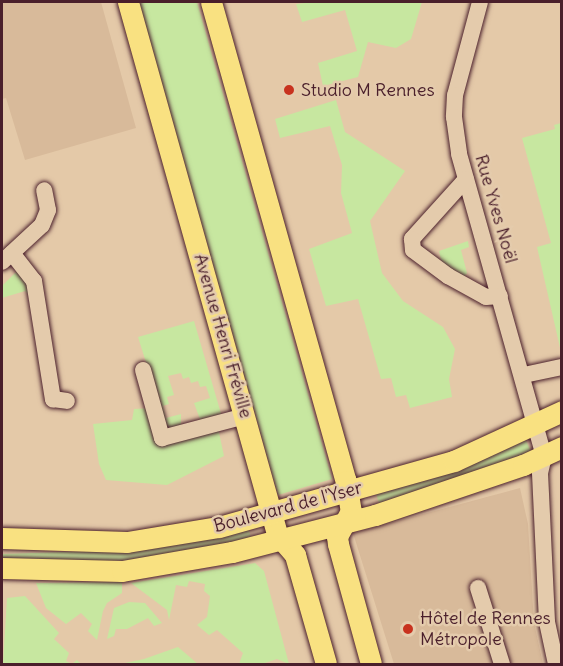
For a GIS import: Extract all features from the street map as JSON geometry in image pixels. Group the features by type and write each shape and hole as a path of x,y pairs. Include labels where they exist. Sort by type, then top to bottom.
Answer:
{"main road":[{"name":"Avenue Henri Fréville","path":"128,2 271,513 282,540 295,555 326,664"},
{"path":"211,2 348,491 351,511 337,536 338,544 371,664"},
{"name":"Boulevard de l'Yser","path":"2,538 128,542 219,527 454,461 536,426 561,411"},
{"name":"Boulevard de l'Yser","path":"2,567 122,571 282,540 345,524 553,452"}],"street":[{"name":"Rue Yves Noël","path":"480,2 455,95 454,117 466,179 524,375 536,426 553,452"},
{"path":"466,179 412,239 414,250 448,276 486,297 500,296"},
{"path":"44,190 48,210 42,225 7,258 34,281 53,399 67,401"},
{"path":"524,375 561,367"},
{"path":"143,370 162,438 245,416"},
{"path":"553,452 540,473 547,622 556,664"},
{"path":"478,588 502,664"}],"shaded area":[{"path":"2,2 101,2 136,128 25,160 6,98 2,99"},
{"path":"520,488 528,524 534,623 543,664 394,664 353,533"}],"green space":[{"path":"139,2 197,2 332,479 278,495"},
{"path":"422,2 411,39 396,48 368,42 358,77 323,86 318,63 357,51 345,10 302,22 296,4"},
{"path":"336,100 345,132 405,171 370,221 382,273 403,301 443,327 455,349 449,379 452,397 410,408 406,395 396,397 391,378 381,379 358,299 326,306 309,249 352,233 341,193 342,165 330,126 280,138 275,119"},
{"path":"561,123 561,352 537,247 551,243 522,138 555,129 554,125"},
{"path":"468,241 469,247 461,250 467,273 463,279 442,264 439,251"},
{"path":"18,270 30,288 28,294 25,291 2,298 2,286"},
{"path":"194,321 222,417 201,422 194,403 210,398 206,386 200,387 198,381 191,383 189,377 183,379 181,373 168,376 174,395 167,397 169,404 163,406 166,418 181,414 181,426 167,429 138,337"},
{"path":"151,408 160,437 218,428 224,456 167,485 106,480 99,464 93,424 132,420 134,409"},
{"path":"524,436 532,454 381,509 374,488"},
{"path":"248,527 252,542 155,560 2,563 2,554 123,550"},
{"path":"255,563 264,571 289,664 277,659 262,664 239,664 243,653 217,630 209,635 197,625 207,617 210,596 204,591 205,584 189,581 187,587 176,585 169,620 167,610 131,583"},
{"path":"122,582 122,593 107,603 103,611 97,640 88,631 92,624 81,613 66,624 46,608 36,583"},
{"path":"25,596 59,633 54,639 69,653 66,661 72,664 3,664 7,598"},
{"path":"129,602 145,603 162,623 154,626 148,618 127,629 116,629 114,636 107,639 114,608"},
{"path":"178,647 198,664 120,664 144,659"}],"place":[{"name":"Studio M Rennes","path":"289,90"},
{"name":"Hôtel de Rennes Métropole","path":"408,629"}]}
